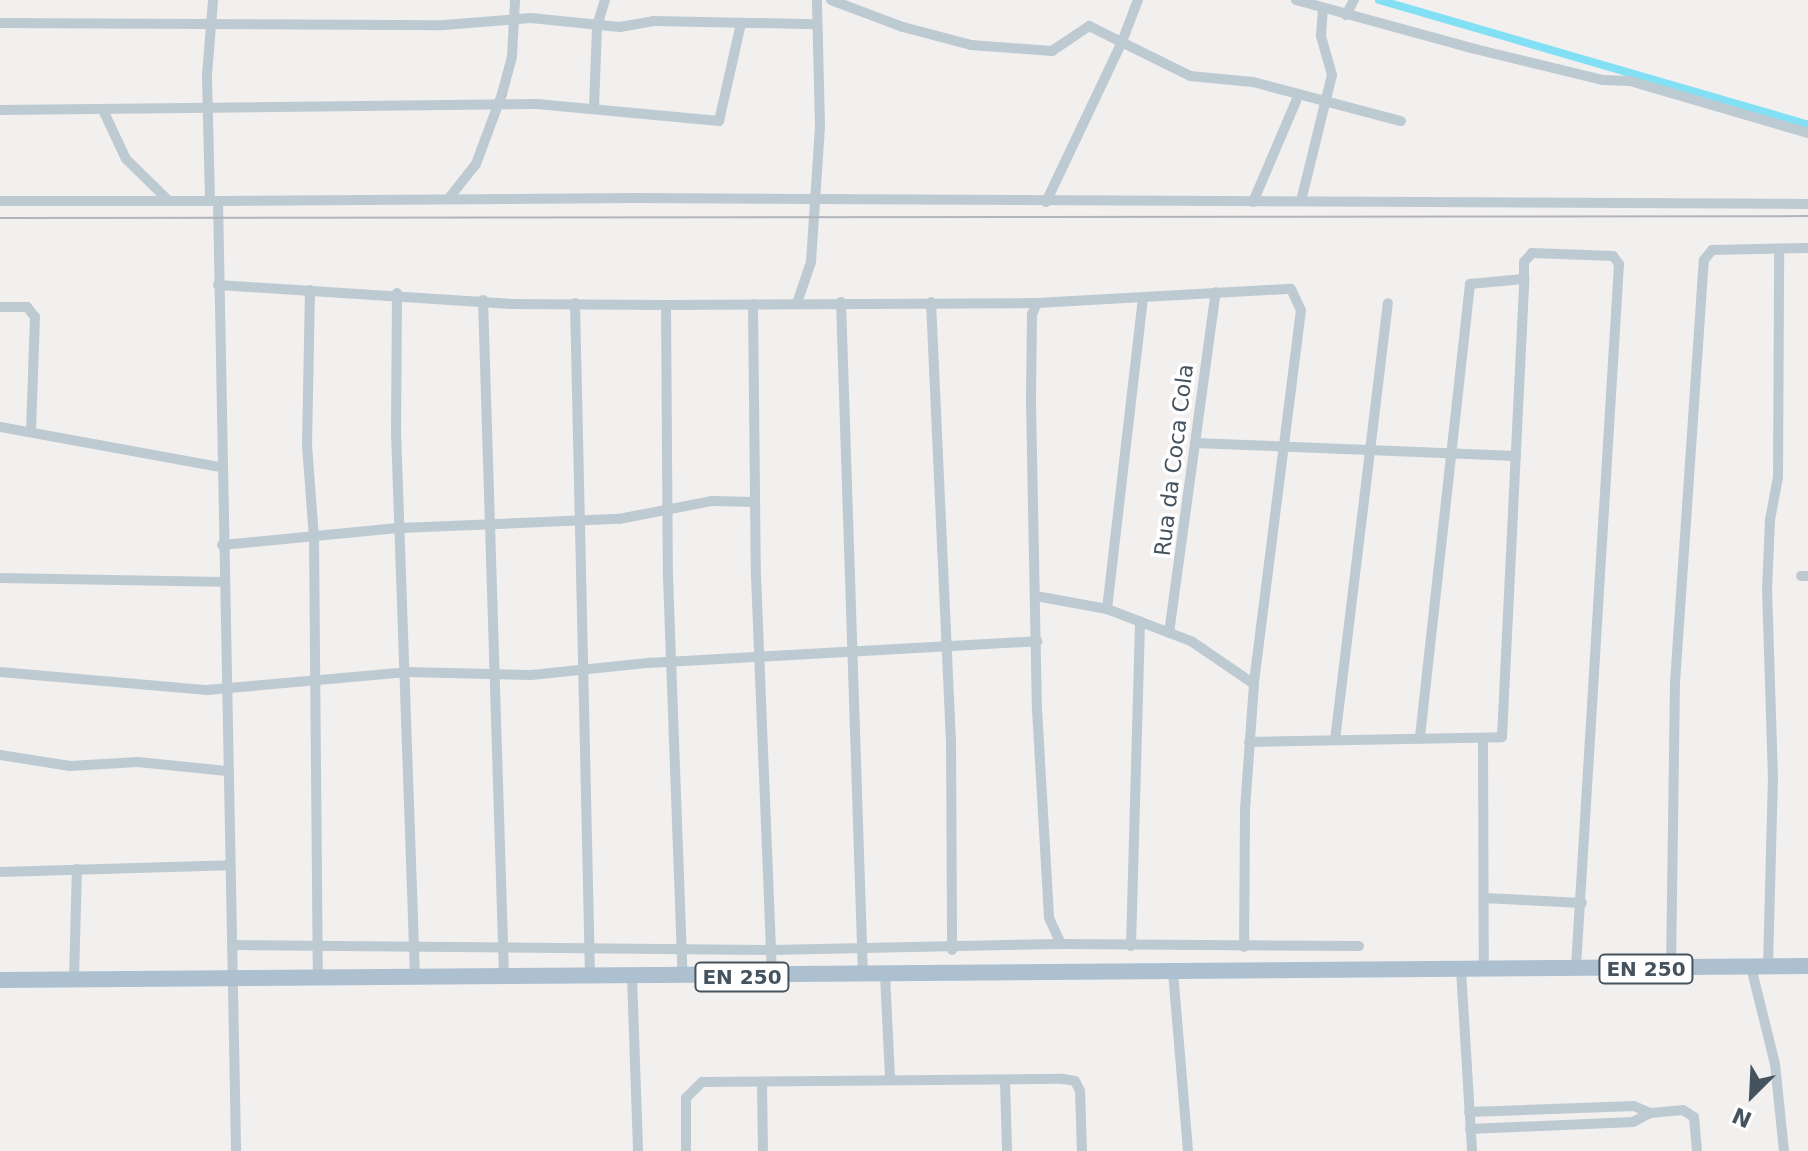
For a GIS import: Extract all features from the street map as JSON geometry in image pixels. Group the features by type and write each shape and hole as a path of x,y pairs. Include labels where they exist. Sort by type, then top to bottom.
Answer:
{"main road":[{"name":"EN 250","path":"0,980 1808,966"}],"street":[{"path":"213,0 210,110 218,285 224,690 236,1151"},
{"path":"449,198 476,164 498,104 517,18 515,0"},
{"path":"594,108 597,26 605,0"},
{"path":"797,303 811,262 820,126 817,0"},
{"path":"831,0 903,27 971,45 1052,51 1089,26 1190,76 1253,82 1401,121"},
{"path":"1046,202 1122,42 1138,0"},
{"path":"1296,0 1603,80 1630,81 1808,133"},
{"path":"1346,15 1354,0"},
{"path":"1301,201 1332,67 1321,41 1323,8"},
{"path":"0,23 444,25 517,18 597,26 816,24"},
{"path":"0,110 210,110 498,104 594,108 722,120 741,23"},
{"path":"1253,202 1299,94"},
{"path":"103,110 126,159 168,200"},
{"path":"0,201 449,198 1808,204"},
{"path":"1671,968 1675,683 1704,260 1712,250 1808,248"},
{"path":"1779,249 1778,477 1770,520 1767,591 1773,779 1760,966 1784,1151"},
{"path":"1249,742 1420,737 1483,739 1503,735 1525,258 1532,253 1602,253 1619,264 1600,522 1582,903 1576,968"},
{"path":"1420,737 1455,453 1470,284 1524,279"},
{"path":"218,285 483,300 666,305 1037,303 1291,289 1298,295 1301,310 1287,447 1254,684 1249,742 1244,947"},
{"path":"310,290 307,445 314,538 318,977"},
{"name":"Rua da Coca Cola","path":"1169,633 1216,292"},
{"path":"397,293 400,528 415,977"},
{"path":"1107,609 1143,299"},
{"path":"483,300 504,975"},
{"path":"841,302 863,975"},
{"path":"931,302 946,646 952,950"},
{"path":"575,303 586,948 590,976"},
{"path":"1037,303 1032,314 1031,401 1037,641 1049,918 1061,944"},
{"path":"1335,740 1388,303"},
{"path":"753,304 755,502 772,976"},
{"path":"666,305 671,662 683,977"},
{"path":"0,307 27,307 35,317 31,429"},
{"path":"0,427 31,429 220,467"},
{"path":"1195,443 1516,456"},
{"path":"222,545 400,528 619,519 712,501 755,502"},
{"path":"0,578 222,582"},
{"path":"1036,596 1107,609 1140,621 1206,648 1254,684"},
{"path":"1131,946 1140,621"},
{"path":"0,672 224,690 407,672 496,674 1037,641"},
{"path":"1483,739 1484,970"},
{"path":"0,755 70,766 138,762 227,771"},
{"path":"0,872 230,865"},
{"path":"74,980 77,869"},
{"path":"1484,898 1582,903"},
{"path":"232,945 771,950 952,950 1061,944 1359,946"},
{"path":"1146,946 1147,972"},
{"path":"1461,970 1472,1151"},
{"path":"1173,972 1188,1151"},
{"path":"885,975 890,1079"},
{"path":"632,977 638,1151"},
{"path":"686,1151 686,1098 692,1087 702,1082 890,1079 1075,1081 1081,1097 1082,1151"},
{"path":"1005,1082 1007,1151"},
{"path":"762,1083 763,1151"},
{"path":"1469,1112 1637,1106 1650,1113 1692,1114 1697,1151"},
{"path":"1470,1129 1633,1122 1650,1113"}],"waterway":[{"path":"1379,0 1808,125"}],"railway":[{"path":"0,218 1808,216"}]}
